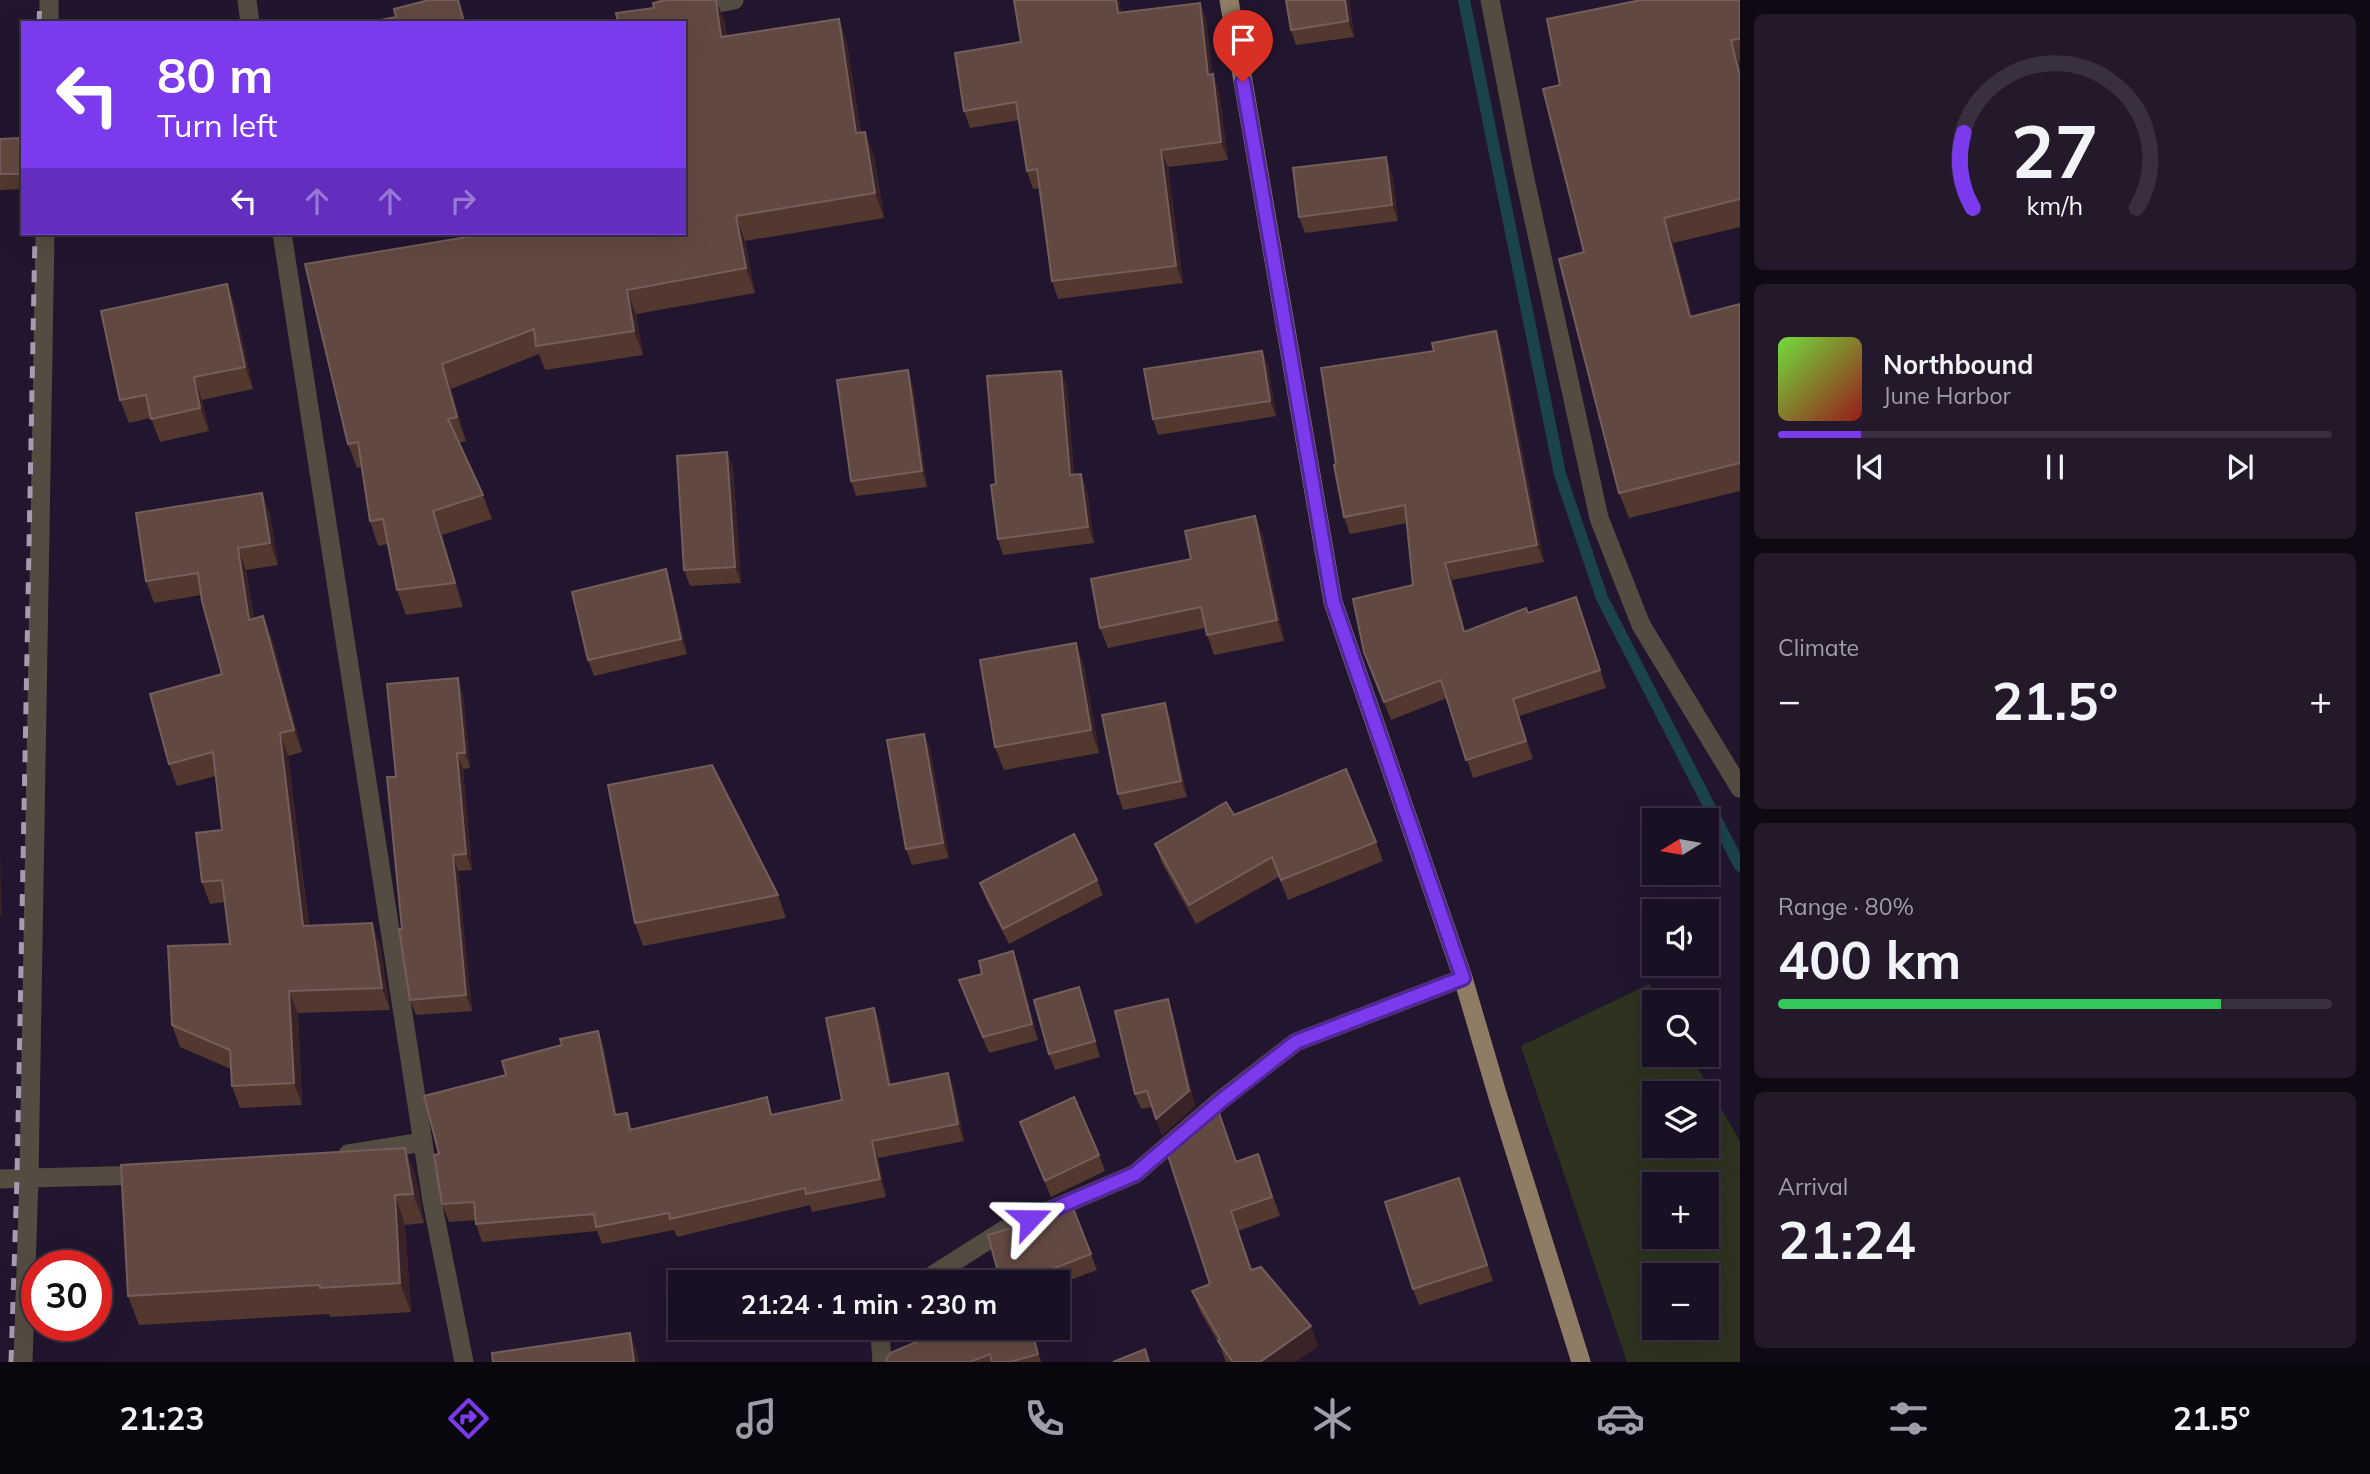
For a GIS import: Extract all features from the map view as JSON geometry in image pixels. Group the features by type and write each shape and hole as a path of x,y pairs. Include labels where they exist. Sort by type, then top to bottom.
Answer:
{"main road":[{"path":"1229,0 1333,602 1463,978 1581,1362"}],"street":[{"path":"49,21 50,0"},
{"path":"247,0 250,21"},
{"path":"671,13 734,0"},
{"path":"1490,0 1523,170 1599,518 1640,625 1740,788"},
{"path":"23,1362 29,1178 46,235"},
{"path":"282,235 423,1142 464,1362"},
{"path":"941,1270 1004,1230 1135,1174 1296,1042 1463,978"},
{"path":"335,1156 423,1142"},
{"path":"0,1179 166,1174"},
{"path":"880,1340 882,1362"}],"green space":[{"path":"1649,984 1652,990 1642,990 1642,1067 1697,1067 1705,1081 1642,1081 1642,1158 1719,1158 1719,1105 1740,1141 1740,1362 1627,1362 1521,1046"}],"building":[{"path":"429,0 458,0 463,21 375,21 396,17 394,9"},
{"path":"667,0 716,0 721,37 839,19 856,133 865,132 875,193 736,216 746,268 627,290 634,331 536,346 534,329 442,364 457,417 448,419 483,495 433,511 455,583 397,590 383,519 370,521 358,442 348,444 305,264 479,235 686,235 686,21 618,21 616,13 654,8 653,3"},
{"path":"1014,0 1116,0 1118,13 1200,3 1208,75 1213,74 1221,142 1161,150 1176,266 1052,281 1037,169 1027,171 1016,102 964,111 955,53 1021,42"},
{"path":"1286,0 1345,0 1348,21 1291,30"},
{"path":"1641,0 1740,0 1740,39 1731,40 1740,76 1740,199 1664,218 1690,317 1740,304 1740,463 1619,493 1559,259 1584,252 1543,89 1560,85 1547,19"},
{"path":"19,138 21,174 0,174 0,139"},
{"path":"1386,157 1392,205 1299,217 1293,168"},
{"path":"227,284 245,367 194,377 200,408 151,419 146,395 120,400 101,311"},
{"path":"1496,331 1537,545 1445,563 1464,632 1526,608 1528,613 1576,597 1600,670 1513,699 1526,741 1466,760 1441,680 1384,702 1364,652 1353,599 1413,585 1405,505 1344,517 1321,368 1434,351 1432,343"},
{"path":"1262,351 1270,401 1153,419 1144,369"},
{"path":"908,370 922,471 851,481 837,380"},
{"path":"1061,371 1070,475 1081,474 1088,527 998,539 991,485 996,484 987,376"},
{"path":"727,452 735,567 684,570 677,456"},
{"path":"262,493 270,543 238,548 249,620 263,616 294,730 280,733 303,926 372,923 382,988 289,991 294,1083 232,1086 230,1050 172,1025 168,946 230,944 222,880 202,882 196,833 222,830 213,752 169,764 150,694 222,674 202,601 198,573 146,581 136,513"},
{"path":"1255,516 1277,620 1207,635 1201,607 1100,628 1091,579 1191,559 1185,531"},
{"path":"666,569 681,639 588,660 572,592"},
{"path":"1076,643 1091,730 995,747 980,660"},
{"path":"458,678 465,753 457,753 466,854 453,855 466,995 410,1000 399,929 402,929 387,777 396,777 387,684"},
{"path":"1165,703 1181,781 1118,794 1102,715"},
{"path":"924,734 943,843 906,849 887,740"},
{"path":"712,765 778,895 635,923 608,785"},
{"path":"1346,769 1376,842 1281,880 1272,857 1189,905 1155,844 1226,802 1234,815"},
{"path":"1074,834 1097,880 1003,929 980,883"},
{"path":"1013,951 1032,1024 983,1037 959,980 982,974 979,961"},
{"path":"1079,987 1095,1041 1049,1054 1034,1000"},
{"path":"1168,999 1189,1091 1156,1119 1147,1091 1135,1094 1115,1011"},
{"path":"874,1008 889,1085 948,1073 958,1124 872,1141 880,1179 806,1194 805,1188 670,1219 669,1213 596,1227 594,1214 476,1224 474,1202 442,1204 434,1155 439,1154 424,1096 506,1075 502,1061 562,1045 560,1039 598,1031 615,1115 627,1113 630,1130 767,1097 771,1115 842,1100 826,1018"},
{"path":"1074,1097 1099,1155 1045,1181 1020,1122"},
{"path":"1194,1113 1196,1121 1219,1113 1236,1162 1258,1154 1272,1197 1231,1211 1251,1270 1261,1267 1311,1326 1260,1362 1233,1362 1218,1341 1220,1339 1192,1291 1210,1284 1163,1140"},
{"path":"405,1148 413,1194 395,1195 400,1283 128,1296 121,1165"},
{"path":"1459,1178 1487,1265 1413,1289 1385,1202"},
{"path":"1069,1198 1091,1254 1050,1270 997,1270 988,1235 1036,1221 1033,1213"},
{"path":"630,1333 634,1362 493,1362 492,1353"},
{"path":"921,1340 1034,1340 1038,1354 1010,1362 992,1362 990,1354 970,1362 887,1362 890,1353"},
{"path":"1145,1349 1149,1362 1113,1362"}],"waterway":[{"path":"1464,0 1560,474 1602,598 1740,866"}],"railway":[{"path":"39,21 40,0"},
{"path":"11,1362 35,235"}],"route":[{"path":"1030,1219 1135,1174 1296,1042 1463,978 1333,602 1243,82"}]}
